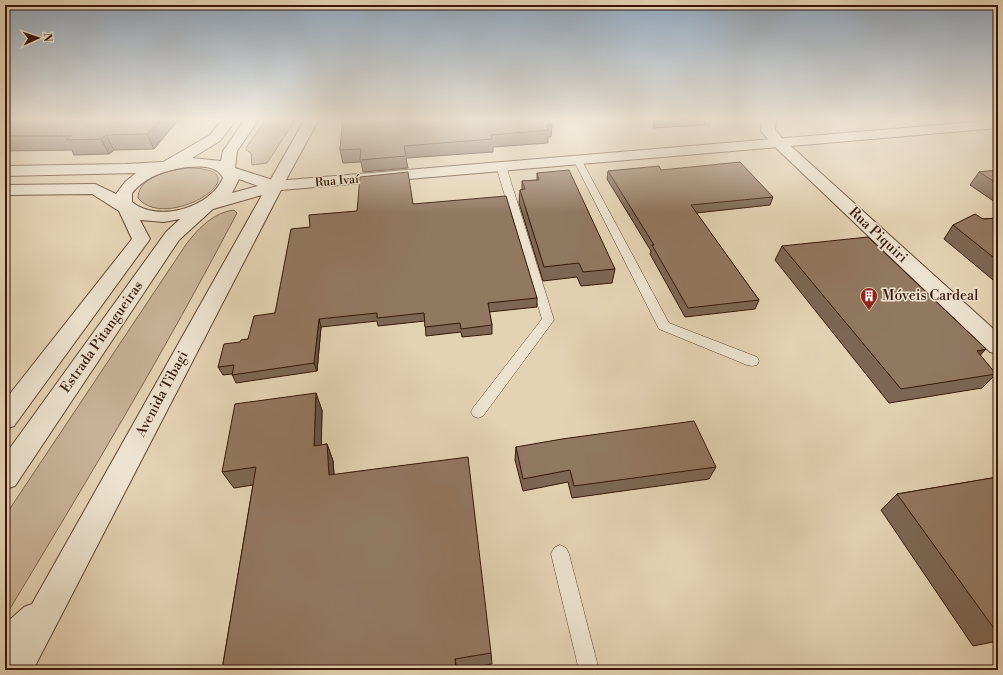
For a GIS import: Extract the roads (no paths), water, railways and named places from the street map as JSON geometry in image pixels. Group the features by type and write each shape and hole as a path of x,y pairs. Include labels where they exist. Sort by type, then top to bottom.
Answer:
{"street":[{"path":"126,208 122,199 127,188 140,178 167,166 194,150"},
{"path":"5,190 95,189 140,215 160,216 185,213 207,205 228,189 231,178 227,170 230,150"},
{"name":"Avenida Tibagi","path":"14,670 294,150"},
{"name":"Rua Ivaí","path":"207,205 274,186 678,150"},
{"name":"Rua Piquiri","path":"787,150 998,346"},
{"name":"Rua Ivaí","path":"167,166 202,162 215,164 227,170 274,186"},
{"path":"5,171 126,169 167,166"},
{"name":"Estrada Pitangueiras","path":"5,477 172,236 207,205"},
{"name":"Estrada Pitangueiras","path":"5,419 141,239 126,208"},
{"path":"5,646 47,609"}],"lane":[{"path":"577,159 664,326 752,361"},
{"path":"478,412 548,320 501,166"},
{"path":"560,554 589,670"}],"place":[{"name":"Móveis Cardeal","path":"869,311"}]}
